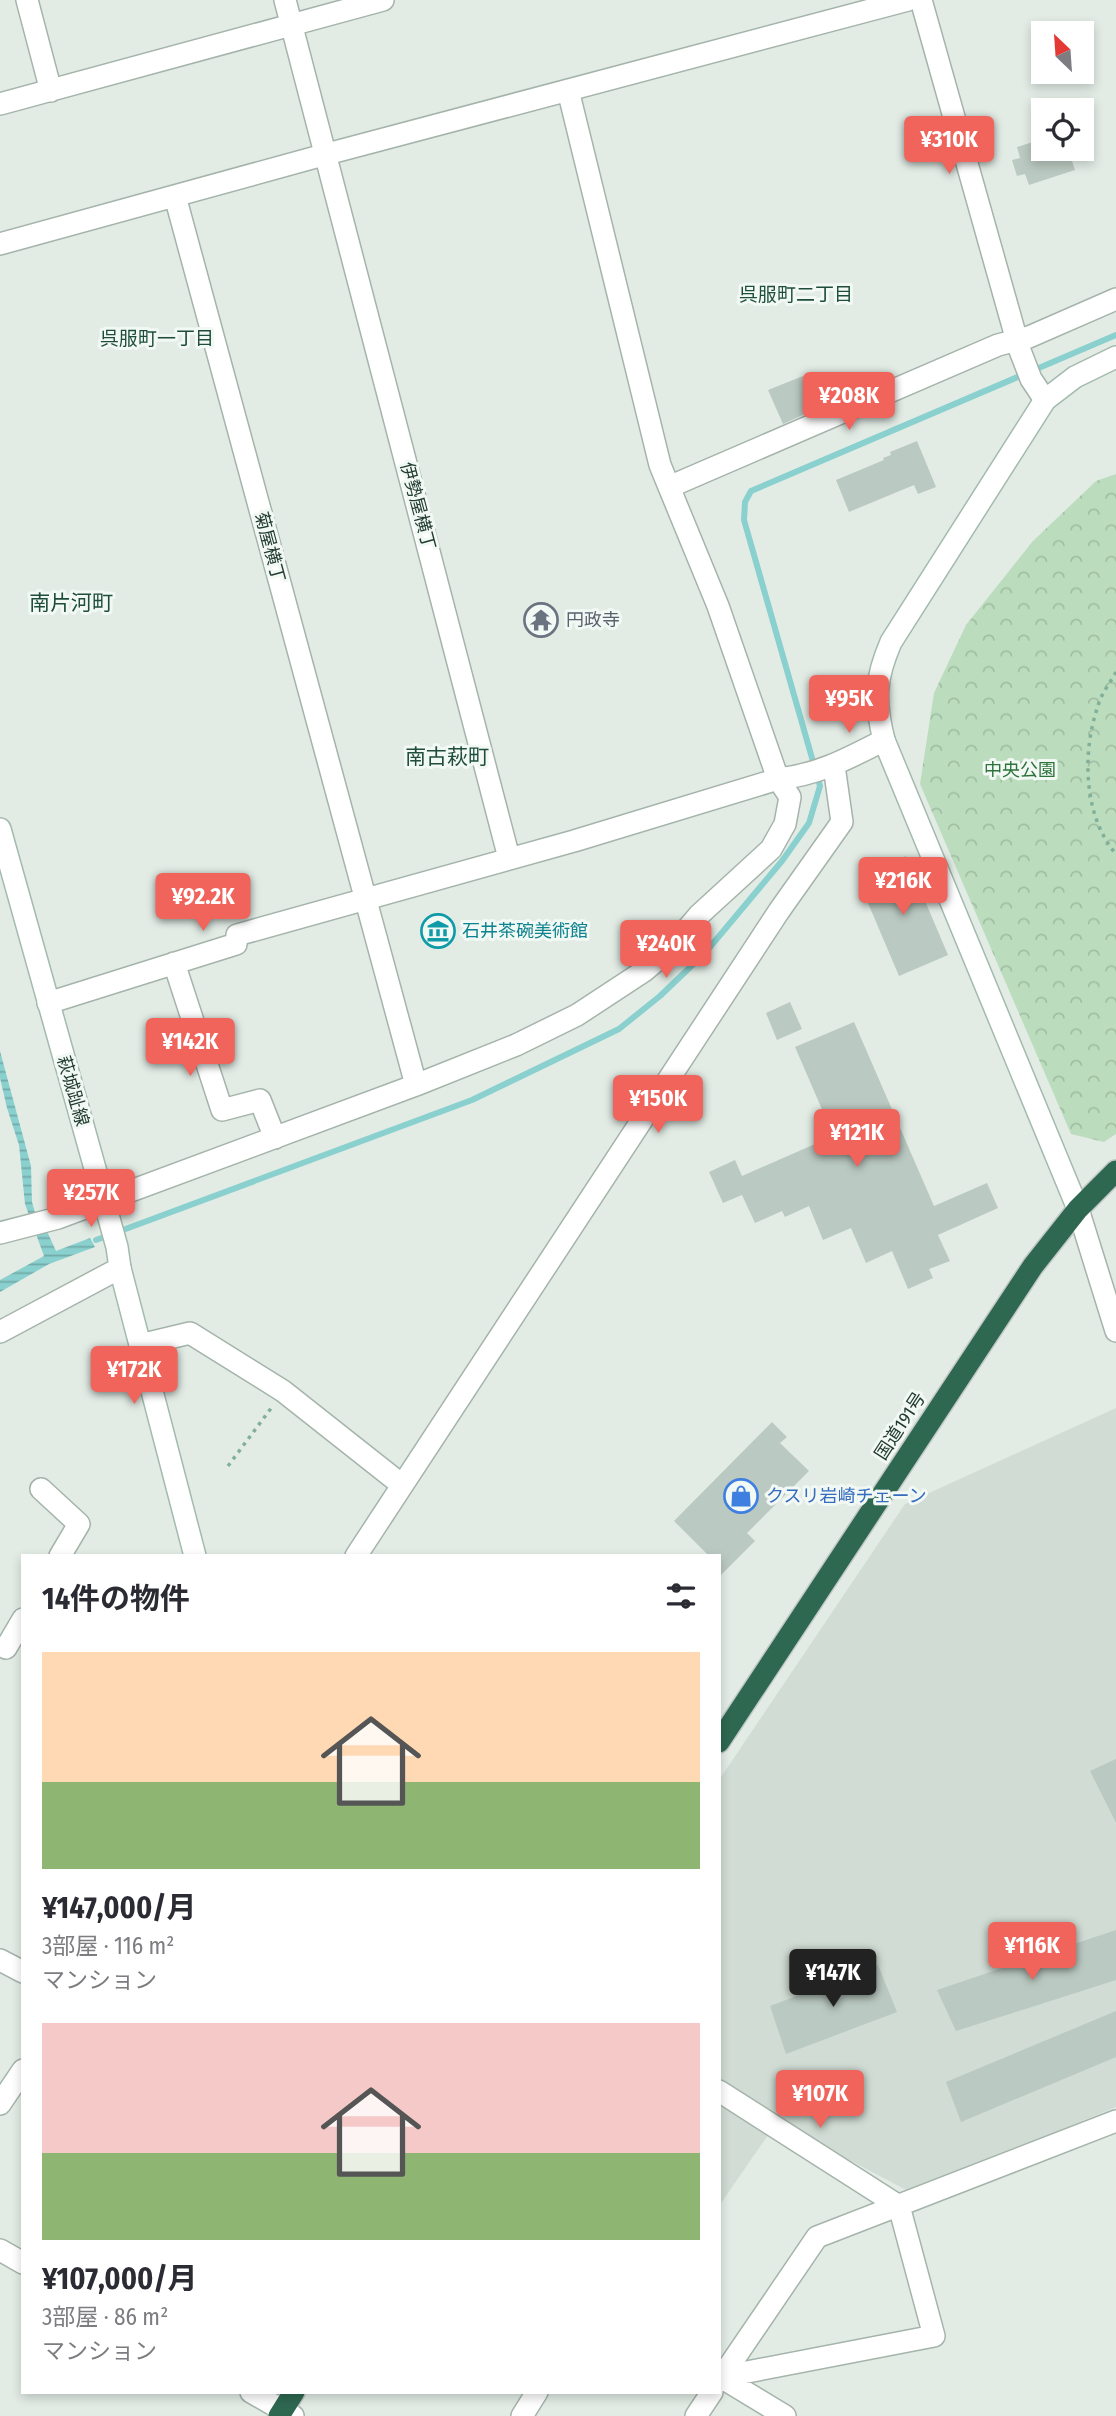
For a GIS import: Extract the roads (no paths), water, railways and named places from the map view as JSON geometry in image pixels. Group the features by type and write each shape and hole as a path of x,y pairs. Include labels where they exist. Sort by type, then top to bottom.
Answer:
{"highway":[{"name":"国道191号","path":"721,1739 1033,1266 1078,1209 1116,1171"},
{"name":"国道191号","path":"1078,1209 1116,1190"}],"street":[{"path":"27,0 51,91"},
{"name":"伊勢屋横丁","path":"285,0 509,858"},
{"path":"0,104 383,0"},
{"path":"0,244 908,0"},
{"path":"921,0 1017,340 1029,373 1045,400"},
{"path":"7,1232 58,1218 275,1138 516,1045 577,1015 670,949 708,906 771,849 785,824 790,797 778,779 718,606 660,466 568,90"},
{"name":"菊屋横丁","path":"175,197 416,1084"},
{"path":"669,487 998,345 1017,340 1116,299"},
{"path":"1116,357 1075,377 1045,400 891,642 881,665 876,688 877,712 884,740 1078,1209 1116,1331"},
{"path":"48,1003 236,944 237,935 574,841 778,779 801,777 828,768 884,740"},
{"path":"357,1554 779,911 842,822 828,768"},
{"name":"萩城趾線","path":"0,830 104,1199 194,1554"},
{"path":"174,963 222,1110 260,1100 275,1138"},
{"path":"0,1332 119,1258"},
{"path":"140,1345 190,1333 283,1391 402,1485"},
{"path":"41,1489 79,1524 61,1554"},
{"path":"10,1650 21,1624"},
{"path":"0,1960 21,1971"},
{"path":"0,2104 21,2073"},
{"path":"721,2092 899,2206 933,2336 721,2380"},
{"path":"721,2377 817,2237 1116,2121"},
{"path":"0,2250 21,2262"},
{"path":"721,2383 785,2416"},
{"path":"255,2394 287,2409"},
{"path":"522,2416 536,2394"},
{"path":"696,2416 710,2394"}],"water":[{"path":"0,1051 31,1166 32,1202 36,1216 30,1218 25,1204 19,1145 0,1078"},
{"path":"46,1229 56,1251 90,1238 95,1247 49,1264 0,1292 0,1280 44,1256 36,1234"}],"waterway":[{"path":"96,1240 472,1100 619,1029 660,996 705,953 782,861 809,823 820,786 744,520 745,502 751,491 1116,335"}],"place":[{"name":"円政寺","path":"541,620"},
{"name":"石井茶碗美術館","path":"438,931"},
{"name":"クスリ岩崎チェーン","path":"741,1496"}],"district":[{"name":"呉服町二丁目","path":"796,294"},
{"name":"呉服町一丁目","path":"157,338"},
{"name":"南片河町","path":"71,603"},
{"name":"南古萩町","path":"447,757"}],"park label":[{"name":"中央公園","path":"1020,770"}]}
